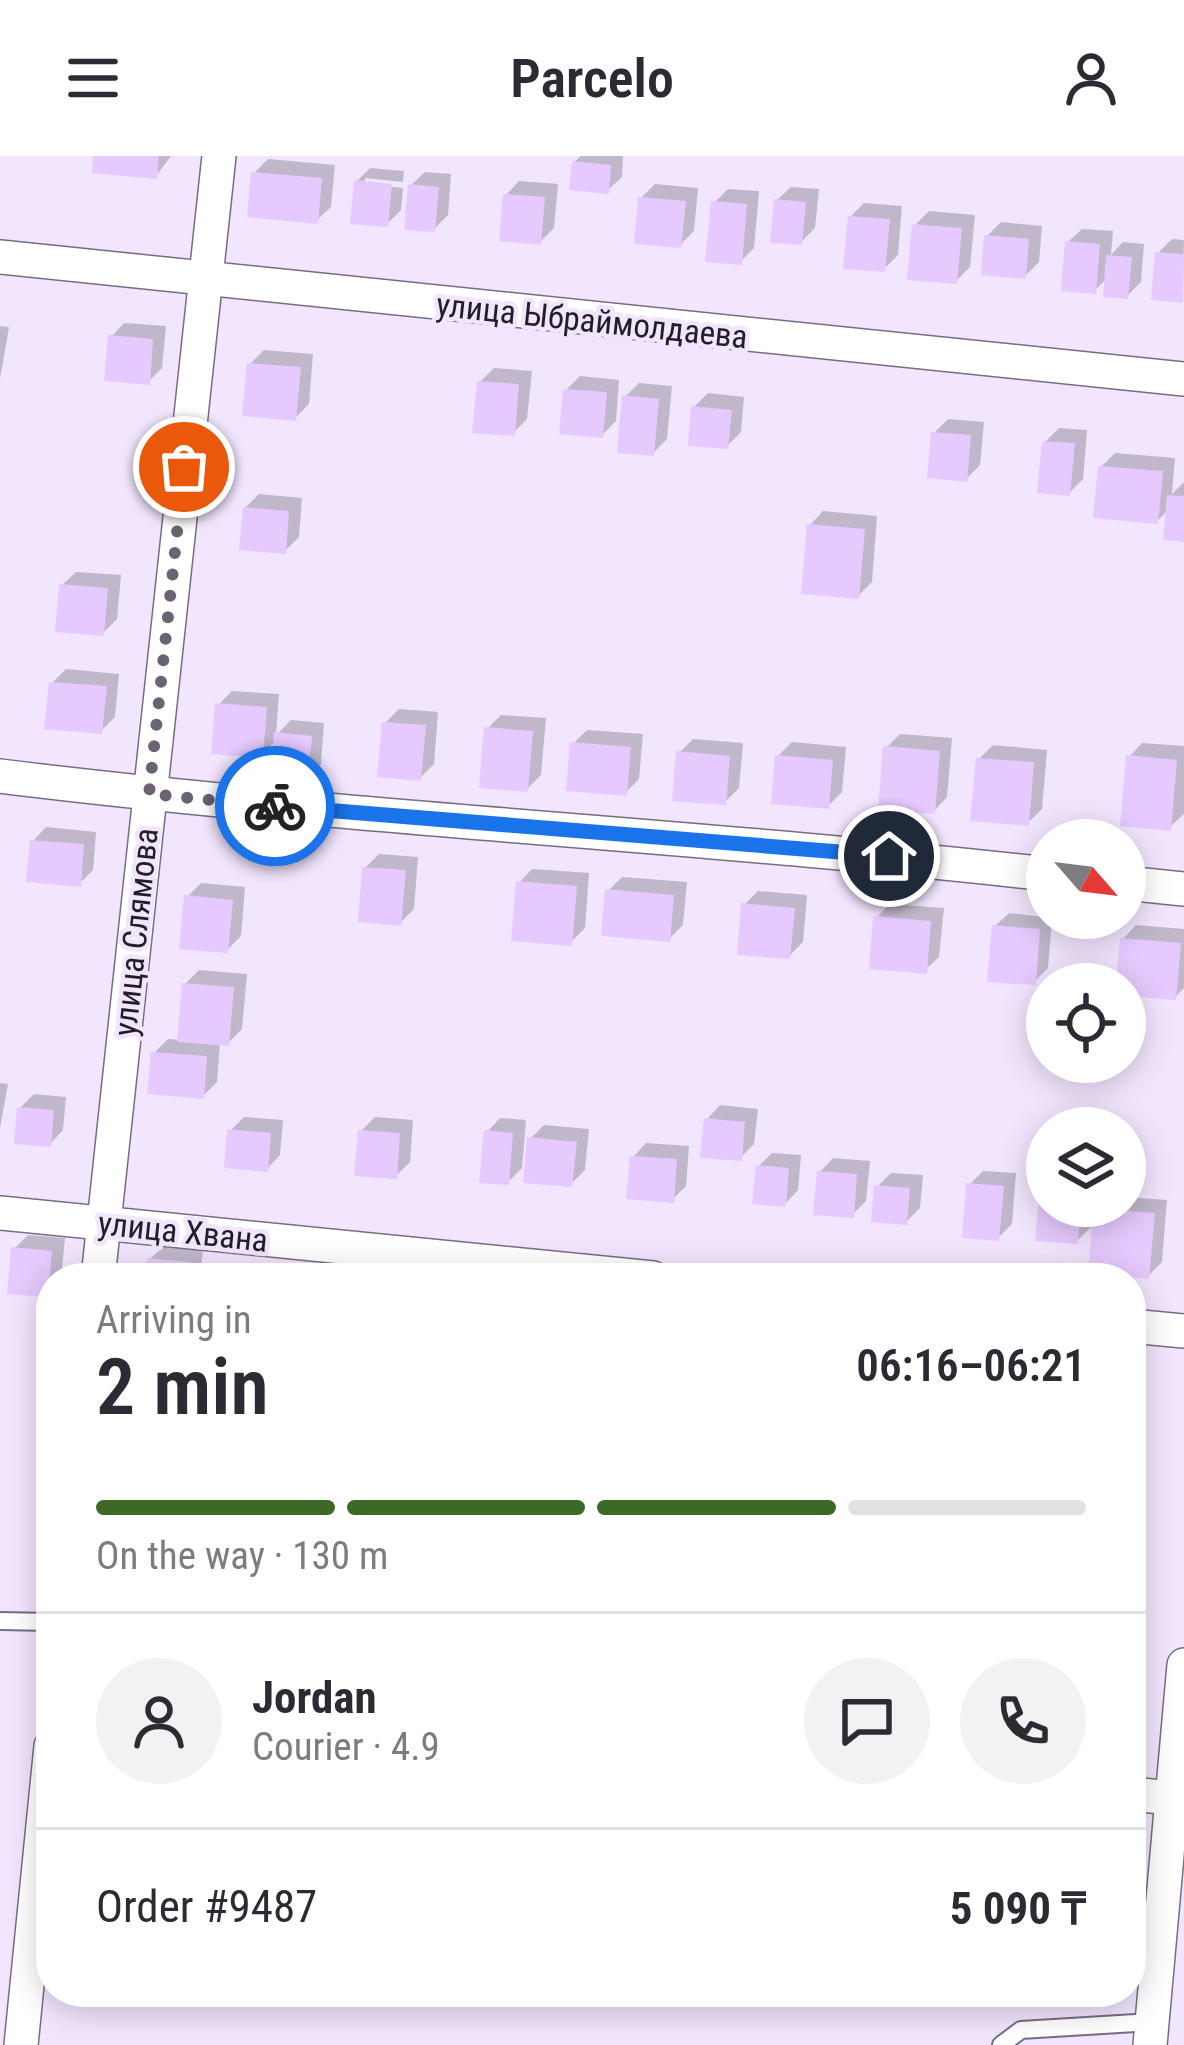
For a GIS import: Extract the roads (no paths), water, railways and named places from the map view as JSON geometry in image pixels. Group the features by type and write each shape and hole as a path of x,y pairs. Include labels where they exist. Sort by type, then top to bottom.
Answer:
{"street":[{"name":"улица Слямова","path":"100,1263 219,156"},
{"name":"улица Ыбраймолдаева","path":"0,257 1184,380"},
{"path":"0,776 149,794 849,852 1026,872"},
{"path":"1146,885 1184,889"},
{"name":"улица Хвана","path":"0,1213 503,1263"},
{"path":"1146,1327 1184,1331"},
{"path":"1151,2033 1184,1665"},
{"path":"1146,1795 1172,1798"},
{"path":"21,2045 36,1896"}],"lane":[{"path":"0,1621 36,1622"},
{"path":"1001,2045 1021,2030 1151,2033"}]}
